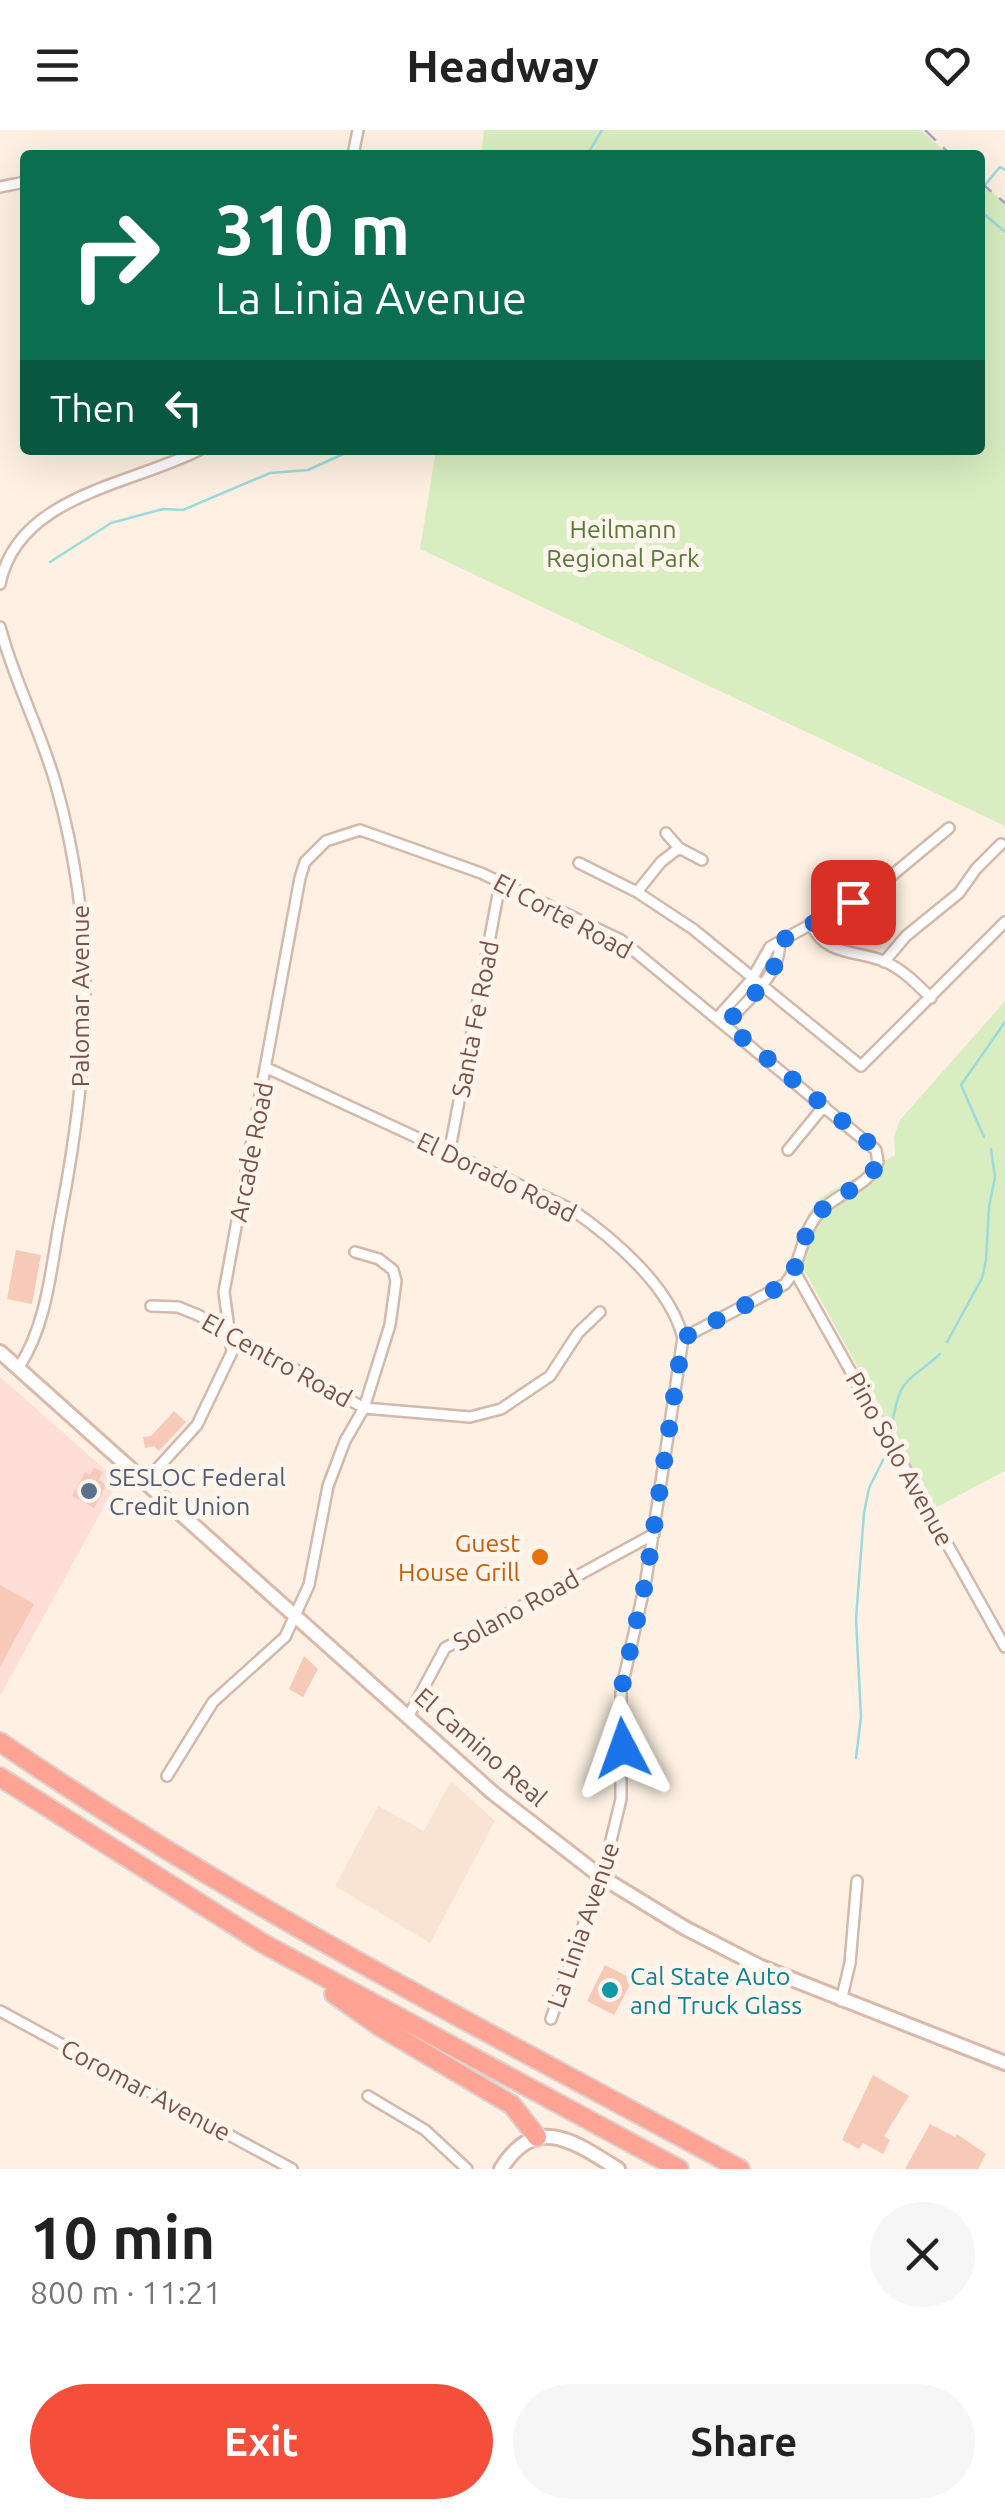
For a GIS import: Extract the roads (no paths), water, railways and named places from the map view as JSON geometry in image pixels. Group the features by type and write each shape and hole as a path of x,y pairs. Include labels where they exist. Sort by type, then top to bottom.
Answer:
{"highway":[{"path":"0,1742 173,1856 274,1916 740,2169"},
{"path":"0,1777 264,1944 379,2026 512,2105 537,2137"},
{"path":"264,1944 679,2169"},
{"path":"658,2124 761,2169"}],"main road":[{"name":"El Camino Real","path":"0,1352 515,1812 600,1876 732,1953 841,2001 1005,2062"},
{"path":"501,2169 518,2148 537,2137 572,2140 618,2169"}],"street":[{"path":"0,584 4,566 19,540 45,517 188,455"},
{"name":"Palomar Avenue","path":"0,627 55,781 74,852 83,917 85,984 85,1057 78,1121 38,1330 19,1367"},
{"path":"722,1021 780,951 779,942 878,886 949,828"},
{"name":"El Corte Road","path":"360,830 432,853 621,940 876,1150 878,1158 869,1178 816,1216 795,1272"},
{"name":"Arcade Road","path":"146,1480 197,1425 232,1352 224,1292 305,862 326,842 360,830"},
{"path":"666,833 679,848 702,860"},
{"path":"884,962 906,936 959,893 1001,844"},
{"path":"637,892 661,862 679,848"},
{"path":"579,863 637,892 693,929 861,1066 1005,922"},
{"name":"Santa Fe Road","path":"449,1154 500,884"},
{"path":"810,923 818,937 834,949 884,962 912,979 930,998"},
{"name":"El Dorado Road","path":"267,1068 558,1202 584,1219 660,1293 680,1324 683,1338"},
{"path":"788,1150 824,1106"},
{"path":"167,1776 213,1702 240,1674 277,1646 313,1575 328,1486 336,1460 364,1408 390,1324 396,1281 386,1262 355,1252"},
{"path":"683,1338 774,1292 795,1272"},
{"name":"Pino Solo Avenue","path":"795,1272 1005,1647"},
{"name":"El Centro Road","path":"150,1306 178,1307 198,1314 230,1336 364,1408 470,1417 491,1414 550,1376 578,1333 600,1312"},
{"name":"La Linia Avenue","path":"550,2019 600,1876 621,1798 621,1691 654,1534 683,1338"},
{"name":"Solano Road","path":"408,1717 445,1648 654,1534"},
{"path":"841,2001 850,1963 857,1881"},
{"name":"Coromar Avenue","path":"0,2010 292,2169"},
{"path":"368,2096 425,2130 467,2169"}],"waterway":[{"path":"590,150 602,130"},
{"path":"985,185 1000,167 1005,170"},
{"path":"985,215 1005,232"},
{"path":"50,562 111,523 163,509 183,510 270,473 308,470 341,455"},
{"path":"984,1137 961,1085 1005,1022"},
{"path":"947,1342 982,1278 995,1177 991,1149"},
{"path":"891,1430 905,1384 940,1354"},
{"path":"856,1758 861,1717 856,1619 864,1513 869,1488 888,1450"}],"railway":[{"path":"925,130 946,150"},
{"path":"985,186 1005,203"}],"place":[{"name":"SESLOC Federal Credit Union","path":"89,1491"},
{"name":"Guest House Grill","path":"540,1557"},
{"name":"Cal State Auto and Truck Glass","path":"610,1990"}],"park label":[{"name":"Heilmann Regional Park","path":"623,544"}]}
